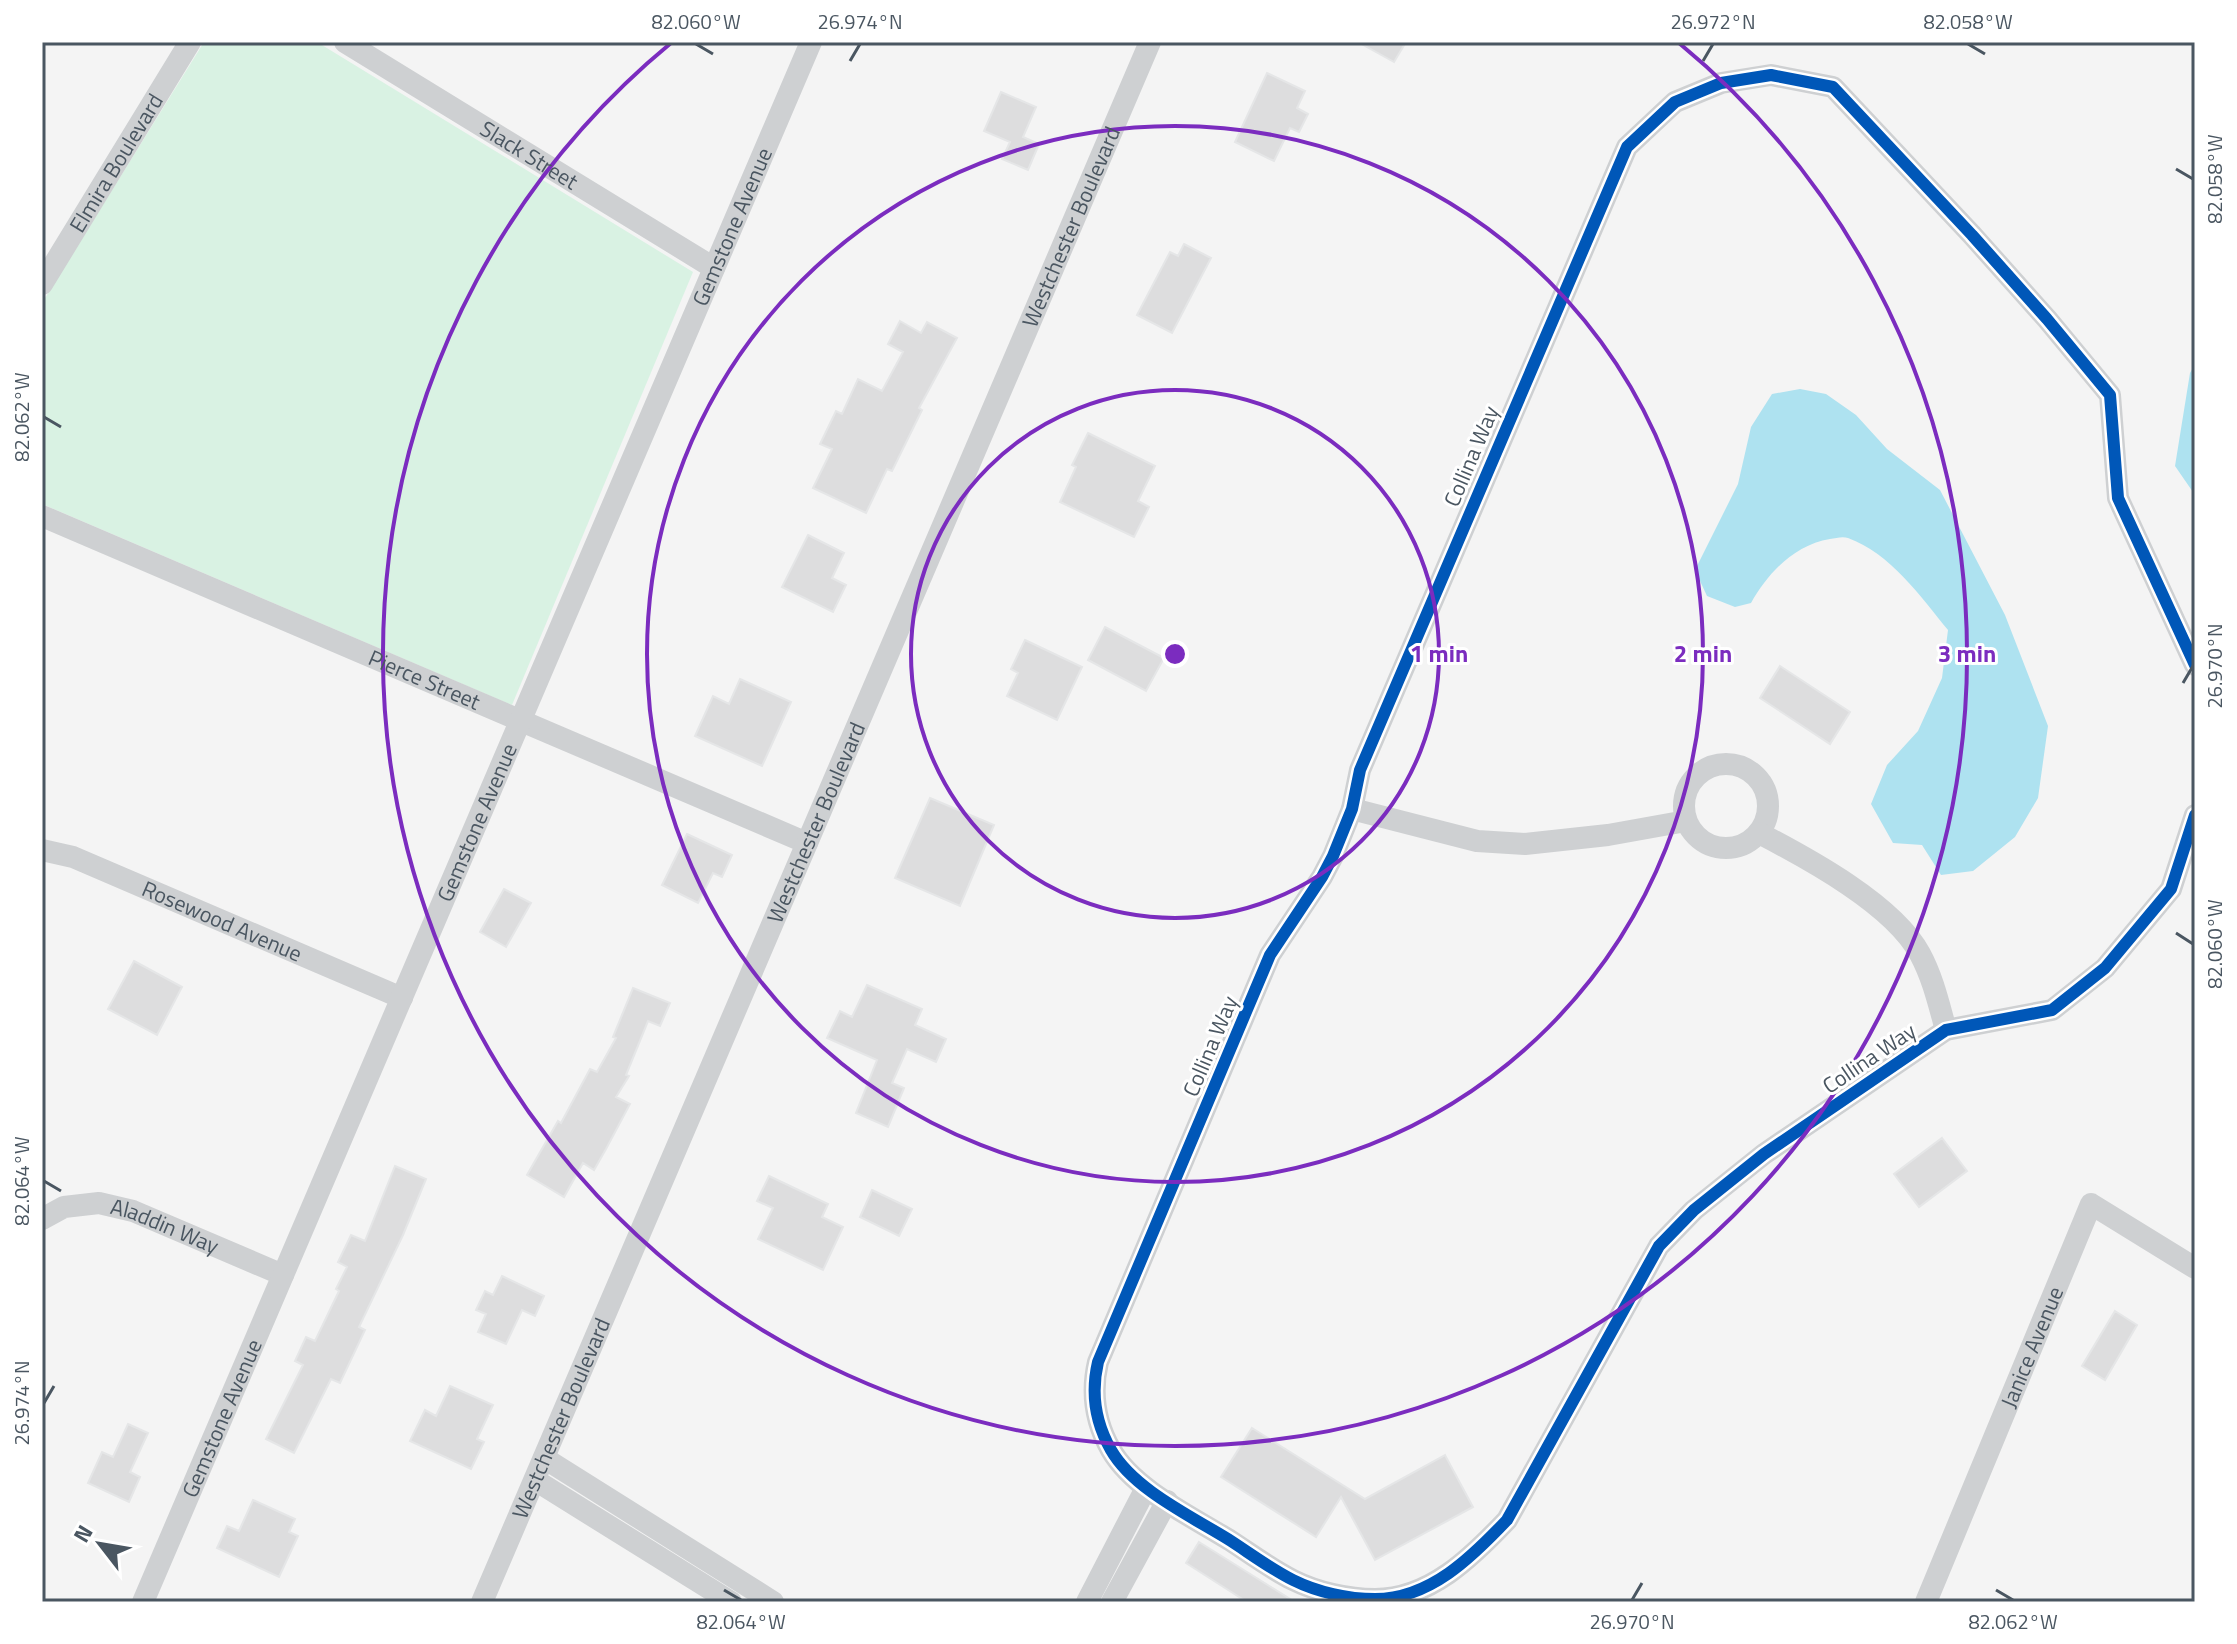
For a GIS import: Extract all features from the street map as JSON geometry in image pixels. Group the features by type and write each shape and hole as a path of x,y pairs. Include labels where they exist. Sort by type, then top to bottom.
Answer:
{"street":[{"name":"Elmira Boulevard","path":"42,284 190,42"},
{"name":"Slack Street","path":"345,42 714,268"},
{"name":"Gemstone Avenue","path":"143,1602 811,42"},
{"name":"Westchester Boulevard","path":"482,1602 1150,42"},
{"name":"Collina Way","path":"2195,665 2118,498 2110,395 1972,235 1833,87 1771,75 1721,83 1675,102 1627,147 1360,770 1352,809 1322,877 1270,955 1098,1362 1093,1395 1098,1418 1111,1450 1146,1488 1294,1580 1349,1597 1378,1599 1410,1592 1442,1579 1476,1553 1507,1520 1659,1246 1675,1228 1764,1154 1946,1030 2052,1010 2105,968 2171,889 2195,815"},
{"name":"Pierce Street","path":"42,516 807,843"},
{"path":"1728,763 1751,771 1766,790 1768,814 1759,833 1747,843 1723,848 1701,840 1686,821 1684,797 1695,776 1705,768 1728,763"},
{"path":"1352,809 1477,841 1525,844 1608,835 1686,821"},
{"path":"1759,833 1835,878 1884,912 1904,931 1920,954 1946,1030"},
{"name":"Rosewood Avenue","path":"42,850 73,857 402,998"},
{"name":"Aladdin Way","path":"42,1219 64,1207 99,1203 122,1208 283,1275"},
{"name":"Janice Avenue","path":"1926,1602 2091,1204 2195,1268"},
{"path":"544,1458 773,1602"},
{"path":"535,1480 731,1602"},
{"path":"1112,1602 1146,1488"},
{"path":"1087,1602 1124,1564 1167,1501"},
{"path":"1124,1564 1127,1602"}],"green space":[{"path":"204,42 317,42 693,272 512,705 42,504 42,303"}],"water":[{"path":"2195,364 2195,495 2175,466 2190,373"},
{"path":"1800,389 1826,394 1856,415 1887,449 1940,490 2005,615 2048,726 2038,798 2015,837 1973,871 1941,875 1922,845 1893,843 1871,804 1887,765 1918,731 1942,678 1948,630 1904,577 1878,554 1844,537 1817,542 1794,554 1765,581 1751,603 1735,607 1707,596 1695,570 1738,484 1751,427 1772,394"}],"building":[{"path":"1358,42 1406,42 1394,62"},
{"path":"1267,73 1305,91 1297,108 1308,114 1299,132 1290,128 1274,161 1235,142"},
{"path":"1001,92 1036,107 1023,137 1039,144 1028,170 1002,159 1010,142 984,131"},
{"path":"1184,244 1211,258 1172,333 1137,315 1170,252 1178,256"},
{"path":"900,321 921,333 927,322 957,338 919,408 922,410 892,471 887,469 866,513 813,488 832,449 820,444 836,411 842,414 858,379 882,391 903,352 888,344"},
{"path":"1088,433 1155,466 1138,501 1149,507 1134,537 1060,502 1076,467 1072,465"},
{"path":"808,535 844,553 832,578 846,585 833,612 782,587"},
{"path":"1105,627 1164,658 1146,691 1088,660"},
{"path":"1025,640 1082,667 1057,720 1007,696 1018,673 1011,669"},
{"path":"1780,666 1850,712 1830,744 1760,698"},
{"path":"740,679 791,702 762,766 695,736 713,696 729,704"},
{"path":"930,798 994,825 960,906 895,878"},
{"path":"687,834 732,855 722,877 713,873 698,903 662,885"},
{"path":"504,889 531,903 506,947 480,932"},
{"path":"134,961 182,987 157,1035 108,1009"},
{"path":"867,985 922,1009 915,1025 946,1039 936,1062 907,1049 892,1083 904,1088 888,1127 856,1113 877,1060 827,1038 840,1011 852,1017"},
{"path":"633,988 670,1003 660,1026 648,1021 626,1075 629,1076 616,1097 630,1104 606,1149 594,1170 583,1163 564,1197 527,1175 558,1121 561,1123 590,1069 597,1072 616,1038 613,1037"},
{"path":"1942,1138 1967,1171 1919,1207 1894,1174"},
{"path":"395,1166 426,1179 359,1327 365,1330 340,1383 331,1379 294,1453 266,1439 303,1365 295,1361 306,1337 315,1341 339,1291 336,1289 347,1267 338,1262 351,1235 365,1241"},
{"path":"769,1176 828,1204 822,1217 843,1227 823,1270 758,1239 773,1208 757,1201"},
{"path":"872,1190 912,1209 899,1236 860,1217"},
{"path":"502,1276 544,1296 535,1316 522,1310 506,1344 478,1332 486,1314 476,1310 485,1291 493,1295"},
{"path":"2115,1311 2137,1325 2105,1380 2082,1366"},
{"path":"450,1386 493,1405 477,1439 484,1442 471,1469 410,1441 425,1410 436,1416"},
{"path":"128,1424 148,1433 130,1472 140,1477 129,1502 88,1483 102,1452 113,1457"},
{"path":"1252,1428 1365,1499 1445,1455 1473,1507 1375,1560 1341,1497 1316,1537 1221,1477"},
{"path":"253,1500 295,1519 289,1532 298,1536 279,1577 217,1548 227,1526 239,1531"},
{"path":"1199,1542 1295,1602 1247,1602 1186,1563"}],"cycle path":[{"path":"2195,665 2118,498 2110,395 1972,235 1833,87 1771,75 1721,83 1675,102 1627,147 1360,770 1352,809 1333,856 1270,955 1098,1362 1096,1407 1101,1429 1111,1450 1134,1478 1165,1502 1302,1584 1333,1594 1375,1599 1395,1597 1432,1584 1464,1561 1507,1520 1659,1246 1694,1210 1764,1154 1946,1030 2052,1010 2105,968 2171,889 2195,815"}]}
